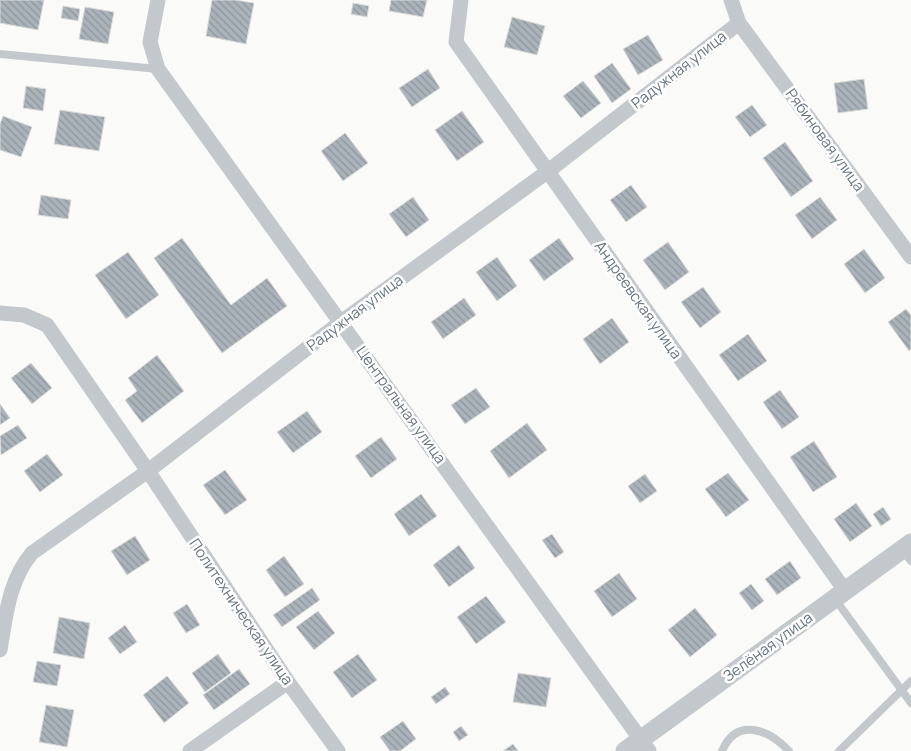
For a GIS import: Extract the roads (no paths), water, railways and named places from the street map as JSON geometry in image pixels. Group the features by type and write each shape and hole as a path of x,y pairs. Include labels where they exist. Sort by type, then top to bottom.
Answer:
{"street":[{"name":"Центральная улица","path":"158,0 150,42 158,69 645,745"},
{"name":"Андреевская улица","path":"461,0 456,42 841,595"},
{"name":"Радужная улица","path":"0,650 10,596 20,567 32,553 148,471 341,322 547,172 739,23 731,0"},
{"name":"Рябиновая улица","path":"739,23 911,256"},
{"name":"Политехническая улица","path":"0,314 24,315 47,325 148,471 288,682 338,751"},
{"name":"Зелёная улица","path":"625,751 645,745 841,595 908,551"},
{"path":"190,751 288,682"}],"lane":[{"path":"0,54 158,69"},
{"path":"841,595 911,703"},
{"path":"839,751 911,681"},
{"path":"722,751 734,734 746,730 762,730 777,738 789,751"}]}
